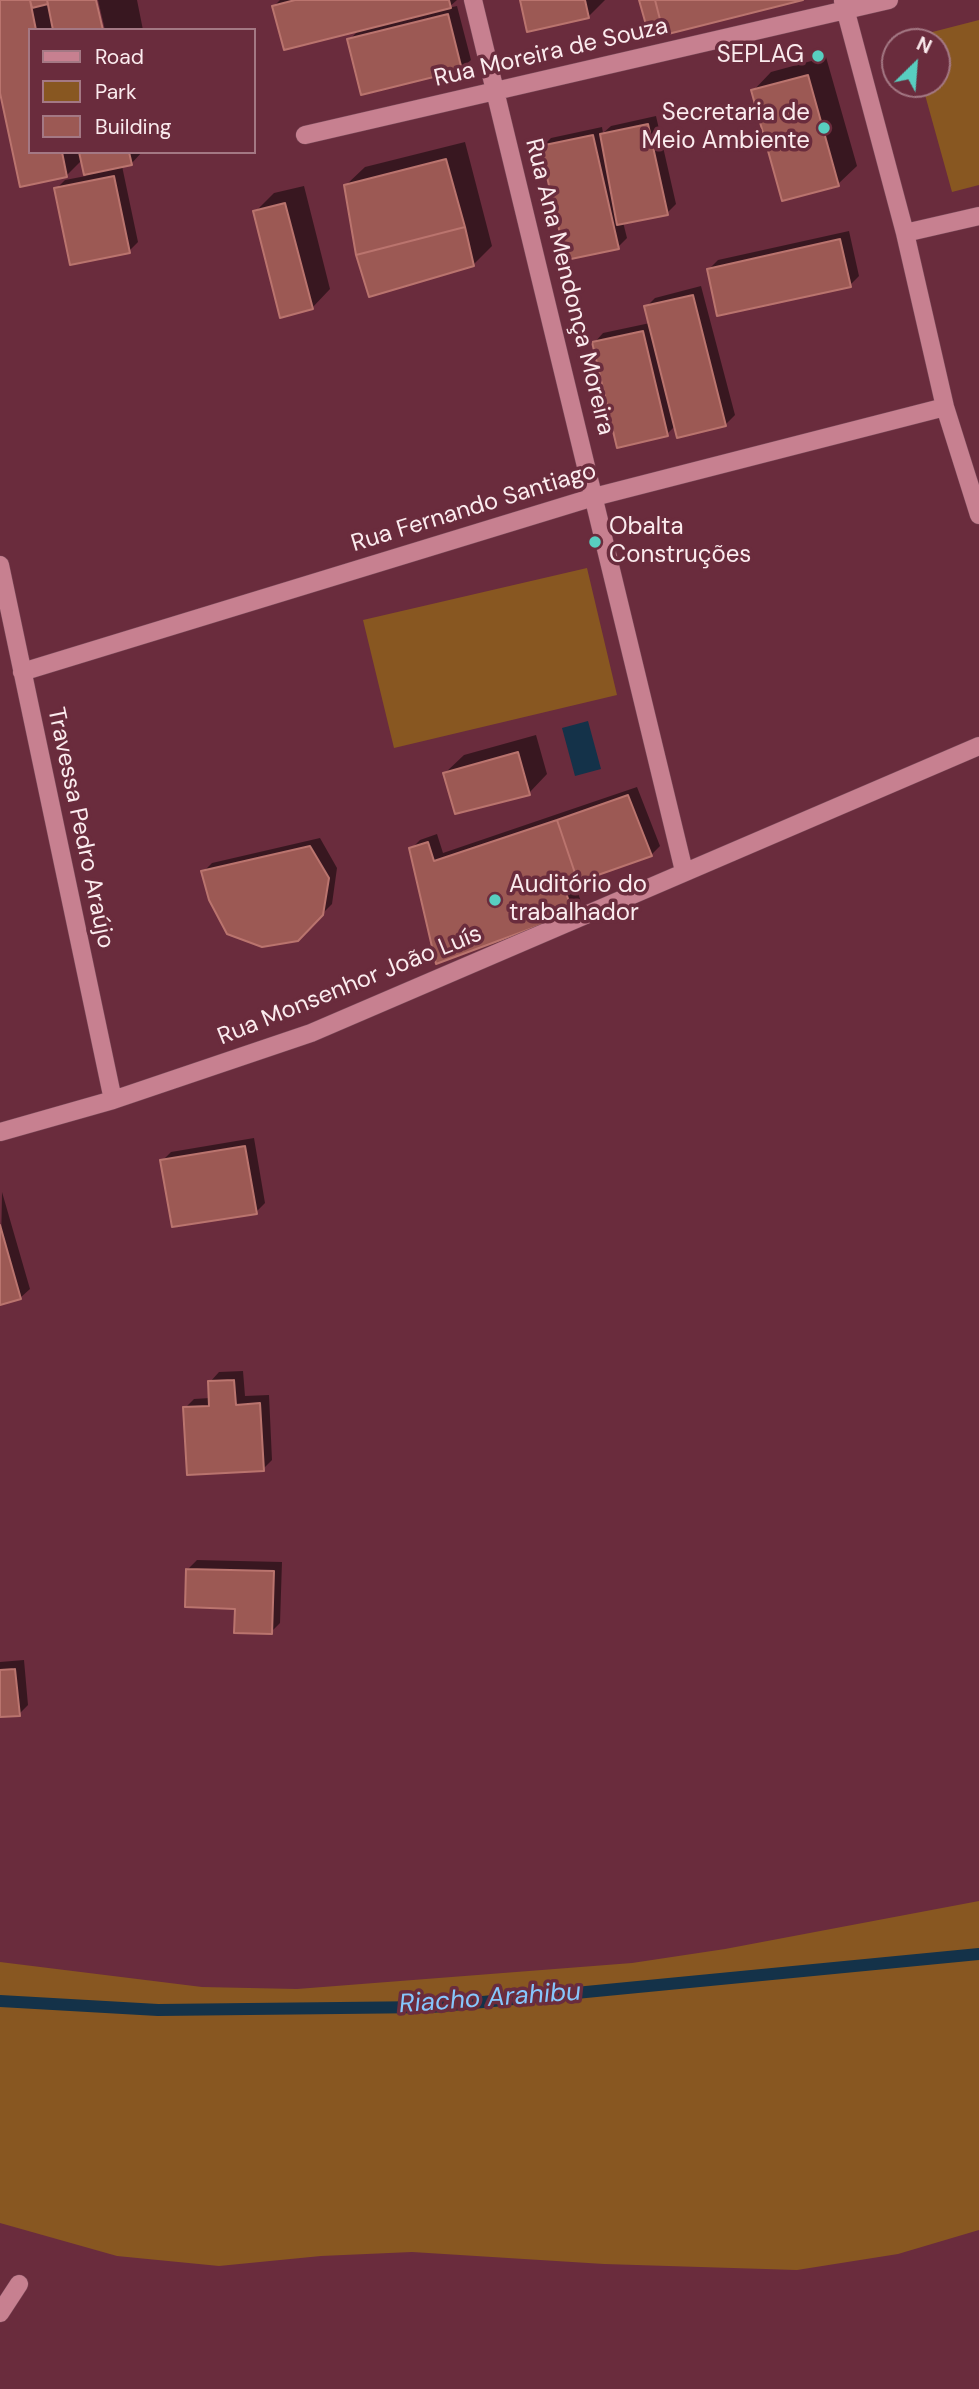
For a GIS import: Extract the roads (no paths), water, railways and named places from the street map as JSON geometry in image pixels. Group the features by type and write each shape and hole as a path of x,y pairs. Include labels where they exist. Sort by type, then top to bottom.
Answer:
{"street":[{"name":"Rua Ana Mendonça Moreira","path":"473,0 684,871"},
{"name":"Rua Moreira de Souza","path":"305,135 844,6 889,0"},
{"path":"844,6 905,233 945,408 979,515"},
{"path":"905,233 979,216"},
{"name":"Rua Fernando Santiago","path":"22,672 594,497 945,408"},
{"name":"Travessa Pedro Araújo","path":"0,565 113,1100"},
{"name":"Rua Monsenhor João Luís","path":"0,1132 113,1100 311,1033 979,746"},
{"path":"0,2313 19,2284"}],"water":[{"path":"588,721 601,769 575,776 562,728"}],"waterway":[{"name":"Riacho Arahibu","path":"0,2001 158,2010 431,2007 979,1954"}],"place":[{"name":"SEPLAG","path":"818,56"},
{"name":"Secretaria de Meio Ambiente","path":"824,128"},
{"name":"Obalta Construções","path":"595,542"},
{"name":"Auditório do trabalhador","path":"495,900"}]}
